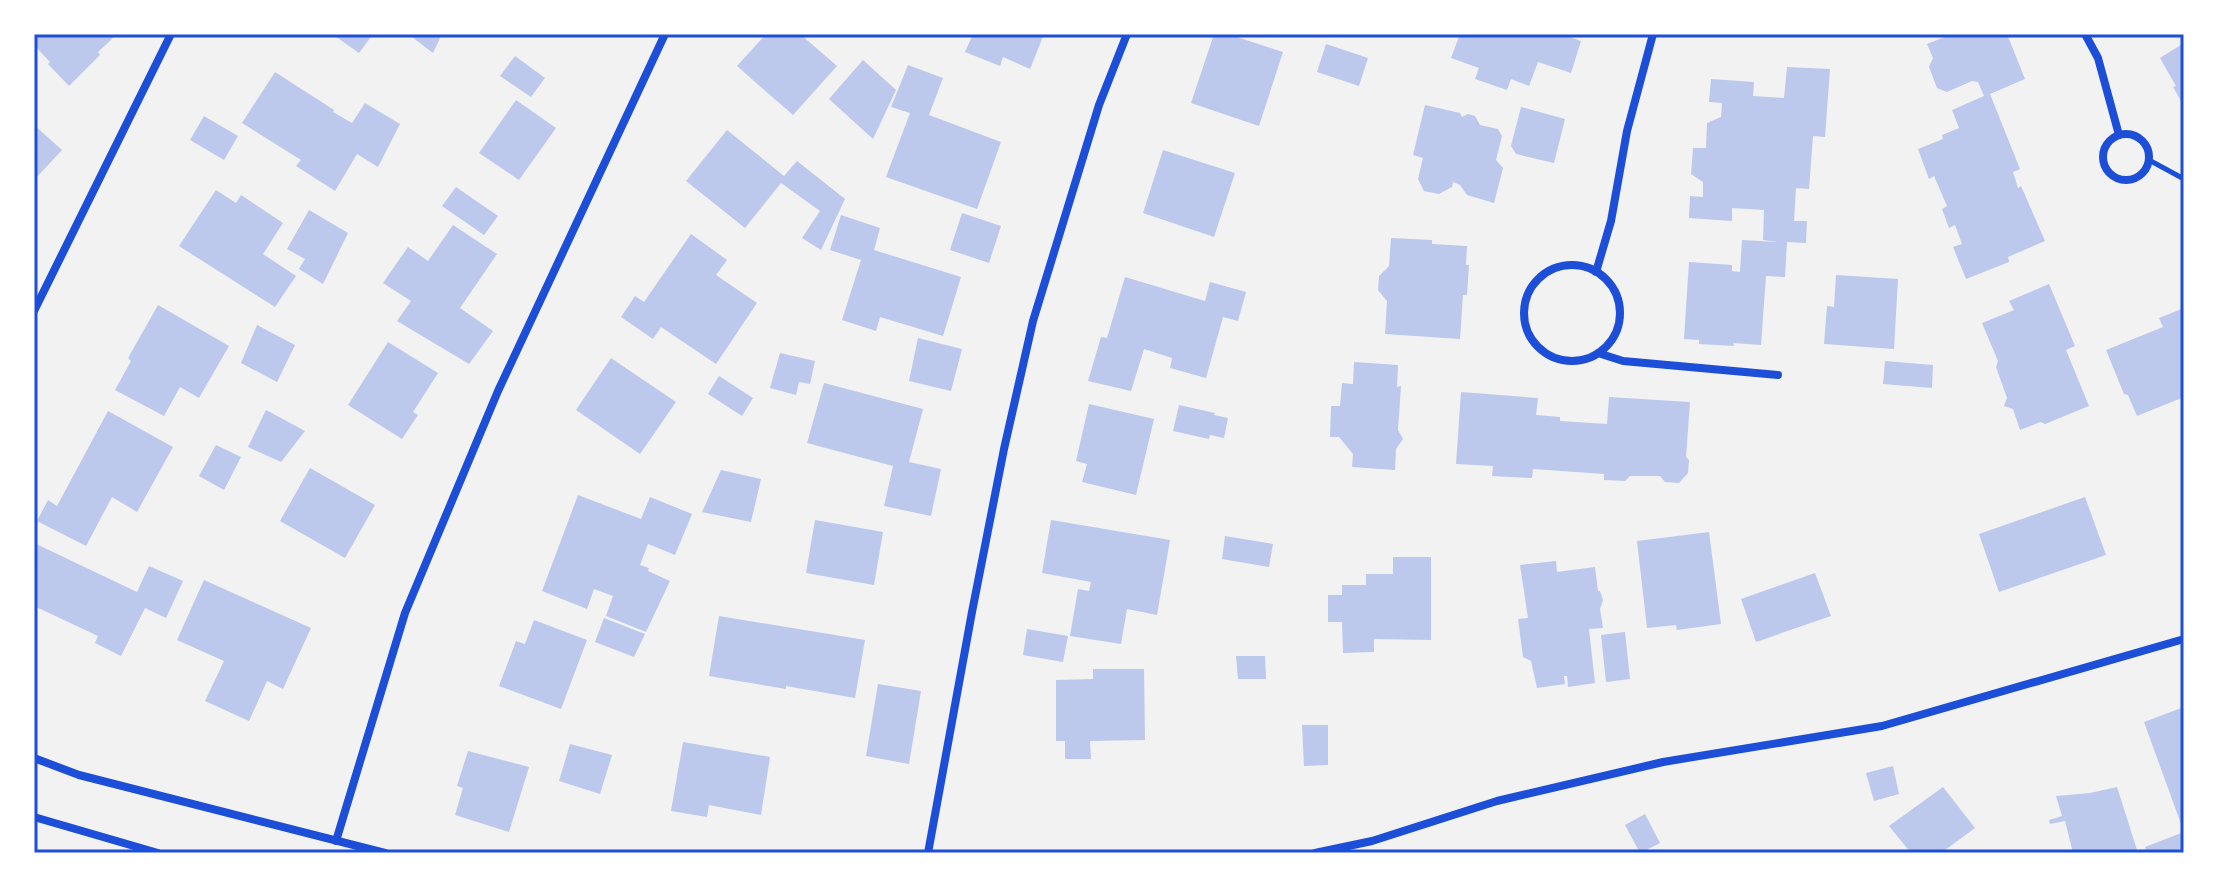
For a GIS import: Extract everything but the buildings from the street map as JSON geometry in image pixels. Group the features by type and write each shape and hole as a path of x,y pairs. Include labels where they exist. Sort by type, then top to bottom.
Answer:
{"street":[{"path":"34,311 171,34"},
{"path":"336,841 405,613 498,391 665,34"},
{"path":"928,853 977,582 1033,321 1099,105 1127,34"},
{"path":"1596,272 1611,221 1627,131 1653,34"},
{"path":"2085,34 2098,58 2119,135"},
{"path":"2119,135 2133,135 2140,139 2149,160 2145,171 2127,180 2112,176 2104,164 2108,143 2119,135"},
{"path":"1581,265 1609,282 1617,296 1620,312 1618,328 1610,342 1598,353 1583,360 1568,361 1552,357 1539,348 1530,336 1525,321 1529,291 1550,270 1581,265"},
{"path":"1598,353 1623,361 1778,375"},
{"path":"1315,853 1372,841 1497,801 1663,762 1882,726 2184,639"},
{"path":"34,758 79,775 385,853"},
{"path":"34,817 158,853"},
{"path":"1372,841 1373,853"}],"path":[{"path":"2149,160 2184,179"}]}
